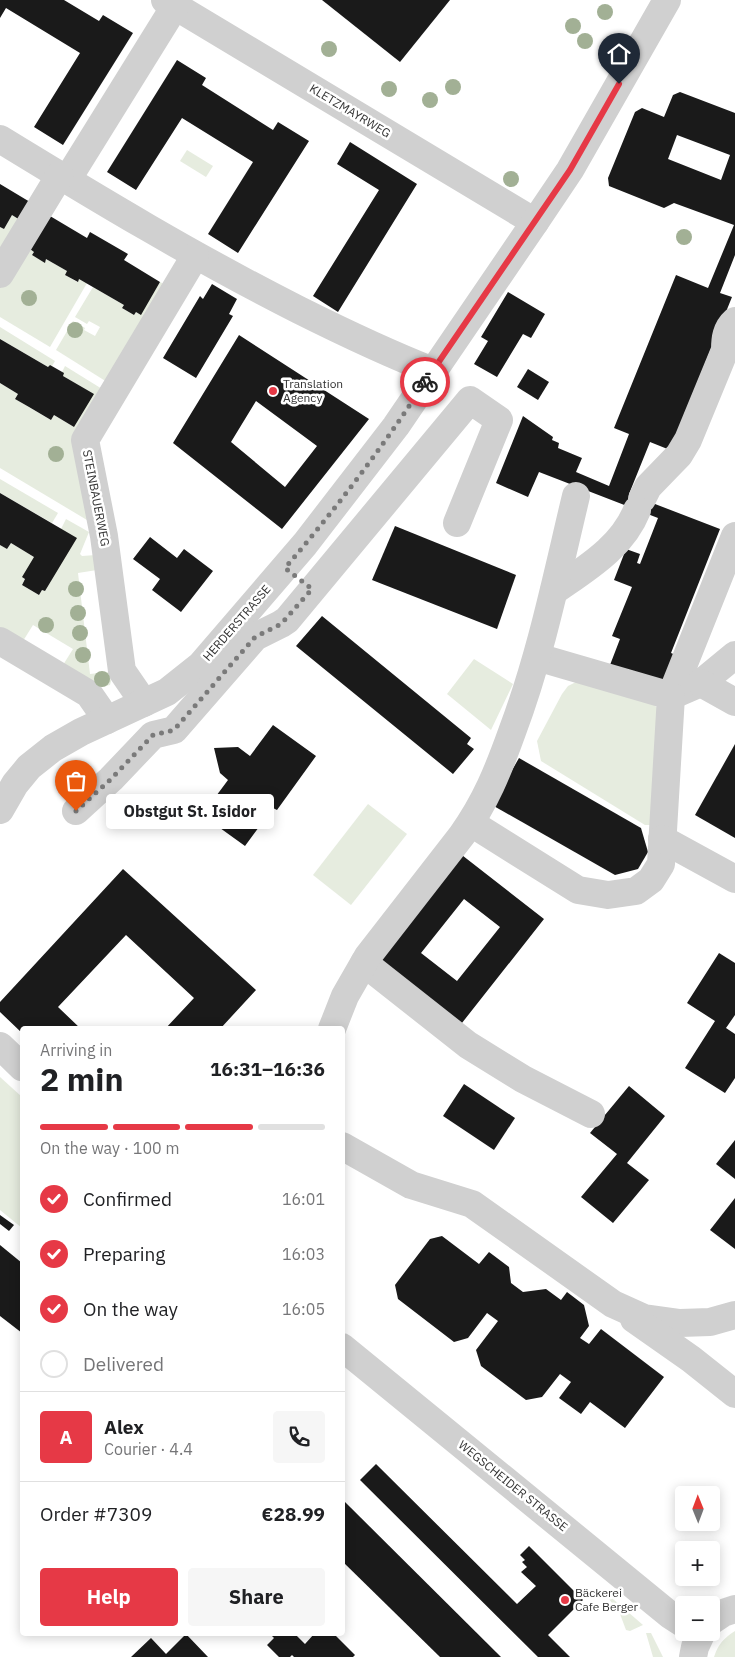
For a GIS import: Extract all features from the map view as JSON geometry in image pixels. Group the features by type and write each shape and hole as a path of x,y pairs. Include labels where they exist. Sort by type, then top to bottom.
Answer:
{"street":[{"name":"HERDERSTRASSE","path":"0,810 15,784 29,768 53,748 167,692 201,666 305,544 396,426 570,170 667,0"},
{"name":"KLETZMAYRWEG","path":"170,3 535,222"},
{"path":"0,274 64,178 170,3"},
{"path":"0,139 195,256 375,348 433,371"},
{"name":"STEINBAUERWEG","path":"144,703 122,670 104,536 85,440 195,256"},
{"path":"554,591 596,562 620,539 633,521 648,487 678,455 688,440 725,350 725,339 729,326 735,321"},
{"path":"76,811 111,779 153,735 174,730 255,637 281,624 470,400 500,420 457,524"},
{"path":"333,1026 345,996 364,963 471,823 492,785 522,705 537,657 576,496"},
{"path":"471,823 578,890 608,895 636,892 651,880 661,864 671,696 735,536"},
{"path":"285,568 312,589"},
{"path":"0,641 89,694 107,720"},
{"path":"537,657 671,696 701,683 735,655"},
{"path":"701,683 735,702"},
{"path":"662,839 735,879"},
{"path":"364,963 468,1045 523,1079 591,1114"},
{"path":"0,1046 20,1065"},
{"path":"345,1148 411,1185 472,1204 691,1360 735,1394"},
{"path":"613,1304 644,1318 680,1323 710,1322 735,1315"},
{"name":"WEGSCHEIDER STRASSE","path":"345,1349 675,1618"},
{"name":"WEGSCHEIDER STRASSE","path":"720,1616 735,1609"}],"shaded area":[{"path":"187,150 213,166 206,177 180,161"},
{"path":"12,215 20,219 0,261 0,227 4,229"},
{"path":"30,249 34,252 32,255 45,262 46,259 67,271 65,275 77,282 79,279 87,283 50,347 0,317 0,286"},
{"path":"160,282 169,287 107,382 56,350 73,321 95,336 100,327 89,321 87,324 75,317 93,287 124,305 122,308 134,315 136,312 141,314"},
{"path":"0,327 55,361 52,366 48,367 0,339"},
{"path":"65,366 107,392 75,446 92,523 0,468 0,383 18,394 15,399 51,420 54,415 74,427 93,394 63,376 62,372"},
{"path":"0,479 58,513 52,523 0,493"},
{"path":"66,519 89,532 80,554 82,556 96,555 97,570 78,573 90,674 109,672 110,685 101,687 63,665 73,649 33,625 23,641 0,627 0,545 7,549 11,543 34,557 22,585 39,595 42,590 45,591 61,529"},
{"path":"474,659 513,684 491,730 447,694"},
{"path":"576,682 649,699 658,709 653,825 645,825 541,761 537,741 562,694 568,686"},
{"path":"368,804 407,834 351,905 313,875"},
{"path":"0,1077 20,1095 20,1226 0,1210"},
{"path":"604,1592 643,1625 630,1631 626,1630 620,1614"},
{"path":"735,1631 735,1657 714,1657 717,1648"},
{"path":"646,1633 651,1633 663,1657 653,1657"}],"building":[{"path":"0,0 64,0 99,21 103,15 133,33 63,145 34,127 80,53 6,8 0,18"},
{"path":"322,0 450,0 400,62"},
{"path":"177,60 206,78 202,85 273,130 278,122 309,141 238,253 208,234 253,162 182,118 136,190 107,172"},
{"path":"680,92 735,113 735,255 720,293 732,297 670,450 650,442 629,494 720,529 671,653 678,656 668,682 610,665 620,639 612,636 632,587 614,580 626,549 640,554 637,563 640,564 658,518 539,472 528,497 496,483 523,416 553,437 552,440 559,443 558,448 582,458 576,472 609,486 629,434 614,428 676,275 708,288 734,225 674,203 664,208 609,186 608,178 635,112 642,108 664,117 673,95","holes":["677,135 730,155 721,180 668,159"]},
{"path":"350,142 417,184 338,312 313,296 379,190 337,164"},
{"path":"0,184 30,202 20,220 12,215 4,229 0,227"},
{"path":"50,216 87,238 90,232 128,254 124,260 160,282 141,315 136,312 134,315 122,308 124,305 79,279 78,282 65,275 67,271 46,259 45,263 32,255 34,252 30,249"},
{"path":"212,284 237,299 229,314 233,316 196,378 163,358 200,296 203,299"},
{"path":"508,292 545,314 531,338 523,334 497,377 474,364 488,341 481,337"},
{"path":"239,335 369,419 282,529 173,443","holes":["256,401 317,446 285,487 231,442"]},
{"path":"0,339 48,367 50,365 64,373 63,376 94,394 74,427 54,415 51,420 15,399 18,394 0,383"},
{"path":"528,369 549,382 538,400 517,387"},
{"path":"0,493 77,538 45,591 42,590 39,595 22,585 25,579 22,577 34,557 11,543 7,549 0,545"},
{"path":"395,526 516,575 497,629 372,580"},
{"path":"150,537 177,558 184,549 213,571 181,612 152,590 160,579 133,559"},
{"path":"322,616 471,738 467,744 474,749 453,774 296,646"},
{"path":"273,725 316,756 277,810 273,808 245,846 202,815 228,780 220,773 214,748 238,747 250,756"},
{"path":"735,744 735,838 695,815"},
{"path":"519,758 641,828 648,852 638,869 615,875 492,805"},
{"path":"458,852 544,919 458,1028 373,960","holes":["464,899 500,927 457,981 421,953"]},
{"path":"123,869 256,990 223,1026 168,1026 194,998 126,935 58,1007 78,1026 20,1026 20,1031 0,1012 0,1002"},
{"path":"719,953 735,963 735,1015 726,1028 735,1034 735,1078 725,1093 685,1068 715,1021 687,1003"},
{"path":"464,1084 515,1118 494,1150 443,1116"},
{"path":"629,1086 665,1116 627,1163 649,1180 613,1223 581,1197 617,1154 590,1133"},
{"path":"735,1140 735,1179 716,1164"},
{"path":"735,1198 735,1249 710,1230"},
{"path":"0,1215 14,1225 9,1231 0,1224"},
{"path":"442,1236 479,1264 489,1252 509,1267 511,1283 523,1292 546,1289 561,1300 567,1292 584,1305 589,1326 580,1338 589,1344 601,1329 664,1377 625,1428 590,1402 581,1414 559,1398 571,1382 560,1374 542,1397 526,1400 481,1366 476,1350 498,1321 487,1313 468,1338 454,1342 398,1299 395,1285 430,1239"},
{"path":"0,1245 20,1261 20,1331 0,1316"},
{"path":"376,1464 517,1604 536,1586 521,1572 527,1567 522,1562 525,1560 520,1555 529,1546 583,1600 548,1635 570,1657 538,1657 360,1480"},
{"path":"345,1502 501,1657 440,1657 345,1564"},
{"path":"184,1636 188,1636 208,1657 131,1657 151,1638 166,1654"},
{"path":"272,1636 297,1636 305,1644 312,1636 336,1636 355,1655 353,1657 294,1657 292,1655 290,1657 279,1657 267,1645 274,1638"}],"way so far":[{"path":"76,811 111,779 153,735 174,730 255,637 287,620 312,589 285,568 396,426 425,382"}],"place":[{"name":"Translation Agency","path":"273,391"},
{"name":"Obstgut St. Isidor","path":"76,811"},
{"name":"Bäckerei Cafe Berger","path":"565,1600"}],"route":[{"path":"425,382 570,170 619,84"}]}
